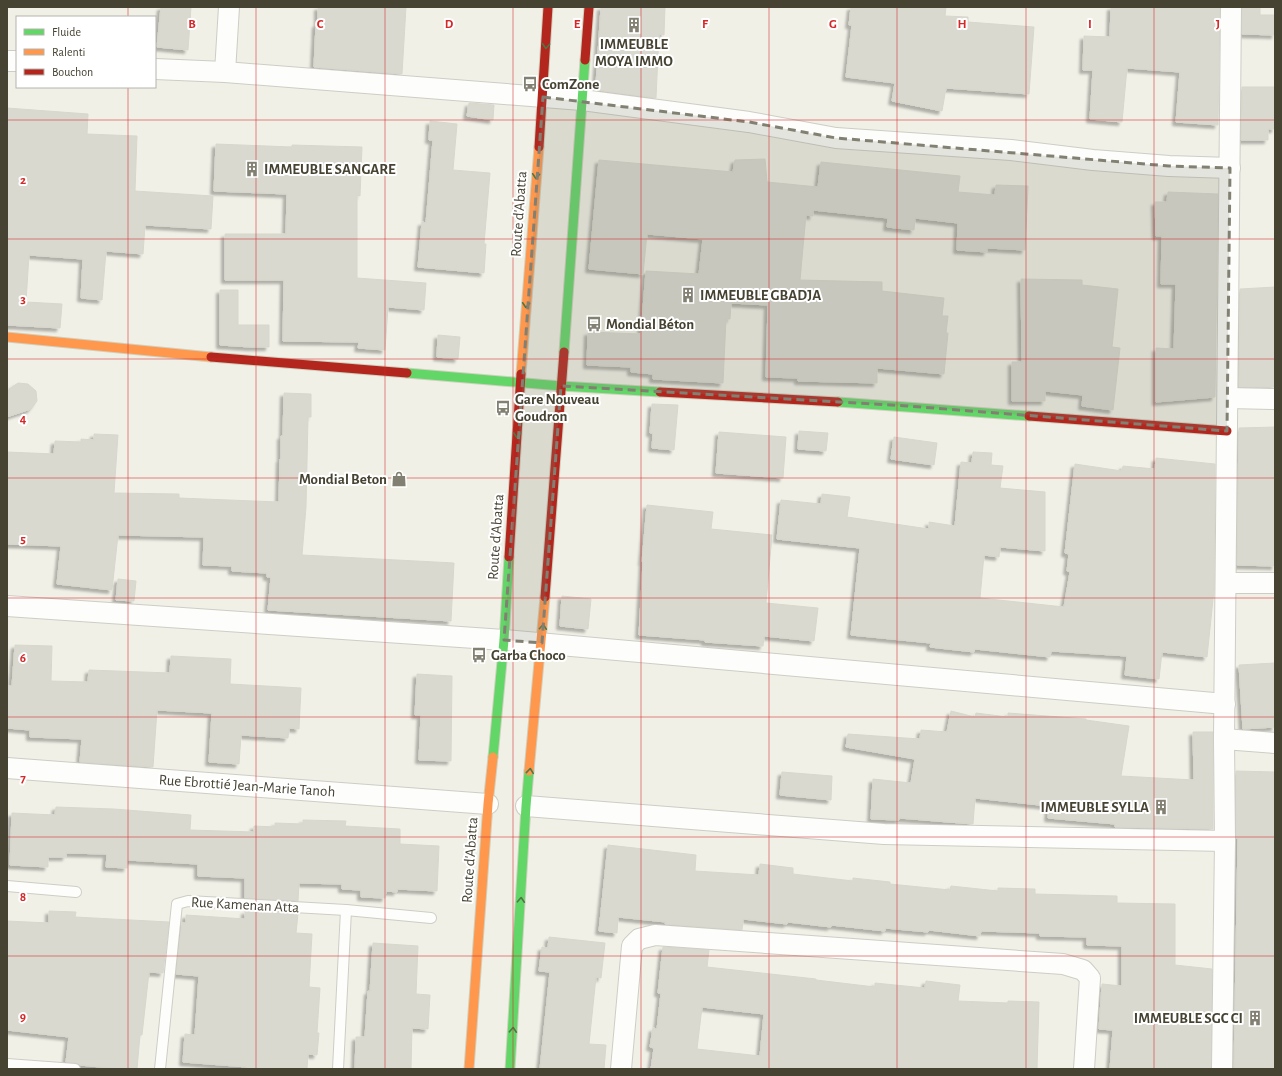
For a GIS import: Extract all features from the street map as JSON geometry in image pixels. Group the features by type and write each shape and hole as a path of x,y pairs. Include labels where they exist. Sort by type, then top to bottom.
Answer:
{"street":[{"path":"225,72 229,7"},
{"name":"Route d'Abatta","path":"469,1069 488,804 504,640 520,382 548,7"},
{"path":"510,1069 526,806 542,643 589,7"},
{"path":"1222,1069 1231,7"},
{"path":"156,69 225,72 582,100 749,122 836,138 1011,150 1093,160 1169,166 1230,168"},
{"path":"7,337 216,357 561,386 907,406 1227,431"},
{"path":"1228,398 1275,399"},
{"path":"1226,583 1275,583"},
{"path":"7,606 542,643 1225,704"},
{"path":"1224,739 1275,743"},
{"name":"Rue Ebrottié Jean-Marie Tanoh","path":"7,768 488,804"},
{"path":"526,806 884,834 1225,841"},
{"path":"621,1069 632,946 639,939 655,935 1063,964 1083,970 1090,978 1084,1069"}],"lane":[{"path":"7,886 76,892"},
{"name":"Rue Kamenan Atta","path":"160,1069 177,904 188,901 346,910 431,918"},
{"path":"338,1069 346,910"},
{"path":"7,1064 75,1069"}],"highlighted area":[{"path":"543,97 749,122 836,138 1169,166 1230,168 1227,431 907,406 561,386 542,643 504,640"}],"building":[{"path":"161,7 191,7 188,50 157,47"},
{"path":"318,7 406,7 402,74 314,67"},
{"path":"601,7 665,7 664,35 659,34 656,98 597,90 596,84"},
{"path":"851,7 946,7 945,16 968,17 968,22 1034,27 1029,94 946,88 942,111 892,101 895,83 846,77 852,25 849,25"},
{"path":"1111,7 1220,7 1218,125 1176,122 1180,72 1127,68 1122,122 1090,119 1093,70 1083,70 1084,36 1110,37"},
{"path":"1242,7 1260,7 1260,15 1275,15 1275,35 1242,34"},
{"path":"1242,87 1275,87 1275,129 1268,129 1268,140 1241,140"},
{"path":"469,103 494,105 493,120 467,116"},
{"path":"7,108 88,114 87,134 137,136 135,191 213,196 211,229 145,225 143,254 106,251 102,300 81,298 83,259 29,255 26,302 62,304 60,328 7,325"},
{"path":"430,121 457,124 453,170 490,173 484,244 486,244 484,273 418,267 422,222 426,223 433,140 429,140"},
{"path":"216,144 292,147 292,145 362,147 360,196 357,195 357,278 426,283 424,310 388,307 385,350 358,348 359,342 283,341 284,280 225,280 225,234 286,234 287,194 214,191"},
{"path":"765,159 767,182 818,187 821,162 960,176 958,192 995,195 996,185 1028,186 1025,250 987,248 987,252 957,250 958,223 915,218 914,230 887,227 888,218 813,210 813,216 806,215 800,280 882,282 882,291 944,298 942,316 948,316 946,333 948,333 944,374 877,368 877,383 798,381 798,378 766,377 768,305 731,303 730,319 726,319 723,383 653,379 653,374 631,372 631,367 587,365 588,332 641,334 646,271 699,274 703,239 647,234 643,274 589,269 599,160 733,172 735,160"},
{"path":"1168,192 1218,194 1215,397 1156,402 1156,348 1174,349 1176,284 1161,284 1162,236 1156,236 1155,202 1167,202"},
{"path":"1021,279 1082,280 1082,285 1118,289 1112,347 1120,348 1113,410 1082,406 1083,395 1045,391 1045,401 1012,401 1012,362 1022,362"},
{"path":"1275,287 1275,387 1239,387 1240,289"},
{"path":"220,290 238,290 238,325 269,325 269,347 220,345"},
{"path":"438,335 460,337 458,359 437,357"},
{"path":"18,383 28,384 36,391 37,401 31,409 7,417 7,400 9,389"},
{"path":"284,393 311,394 311,417 308,417 306,507 302,555 454,563 451,621 268,610 271,577 267,577 267,573 232,571 232,566 203,565 204,537 118,535 112,590 57,584 61,546 7,544 7,452 54,454 55,441 81,442 81,439 94,440 94,434 118,435 114,493 179,494 179,498 279,502"},
{"path":"652,404 678,405 674,450 652,448 653,433 650,433"},
{"path":"1275,427 1275,566 1237,565 1239,428"},
{"path":"799,431 828,433 826,451 798,449"},
{"path":"719,432 786,437 783,478 716,473"},
{"path":"894,437 937,443 934,465 891,459"},
{"path":"973,452 992,453 991,465 1003,466 1000,488 1045,492 1045,551 1000,547 999,557 984,555 980,598 1064,607 1070,572 1067,571 1069,554 1065,553 1075,464 1122,471 1123,466 1155,469 1156,458 1215,464 1214,590 1207,657 1162,652 1159,679 1125,675 1127,656 1051,651 1050,657 975,649 974,652 930,647 931,643 851,635 860,548 777,539 781,500 821,504 822,494 850,497 847,517 929,529 929,522 955,526 961,462 972,463"},
{"path":"647,505 713,512 711,529 772,535 766,603 818,608 814,641 764,636 763,646 639,635 642,562"},
{"path":"118,579 136,581 134,601 116,600"},
{"path":"562,596 591,599 588,629 560,626"},
{"path":"15,645 52,646 51,681 88,682 89,670 170,673 171,656 231,659 230,684 301,688 299,729 289,728 288,738 241,735 239,764 209,762 212,713 157,710 153,767 80,762 82,739 30,737 30,730 7,728 7,686 12,686"},
{"path":"1275,663 1275,727 1243,729 1239,665"},
{"path":"417,674 452,676 451,761 419,760 421,715 415,715"},
{"path":"951,711 975,717 976,713 1008,717 1008,713 1086,719 1129,726 1121,776 1194,780 1193,732 1213,732 1213,829 1115,827 1115,824 1048,818 1049,806 975,798 973,824 899,818 899,820 871,819 873,779 911,783 915,759 846,747 848,734 920,739 921,730 947,732"},
{"path":"1236,771 1275,772 1275,1069 1234,1069 1238,838 1236,838"},
{"path":"782,772 832,776 831,800 780,795"},
{"path":"56,807 114,809 191,815 190,830 254,832 254,826 275,827 275,823 303,824 303,820 346,821 345,826 400,829 400,844 439,846 437,891 397,889 397,892 386,891 385,898 361,897 361,890 342,889 342,884 299,883 298,901 245,898 245,878 198,876 198,864 127,860 127,868 106,867 107,854 66,853 66,857 48,857 48,867 10,865 12,813 55,815"},
{"path":"608,845 696,855 695,871 759,875 760,864 793,868 793,874 853,881 853,878 890,882 890,884 950,890 951,886 998,891 998,888 1035,889 1035,894 1117,896 1117,903 1175,904 1175,965 1212,969 1211,1069 1110,1069 1113,1030 1099,1029 1102,984 1122,986 1122,946 1087,945 1087,937 1040,936 1040,933 981,931 980,936 929,930 928,932 885,928 885,931 831,925 831,927 743,919 742,930 665,924 666,922 618,917 617,933 599,931"},
{"path":"49,911 76,912 75,917 169,922 163,973 149,972 137,1069 80,1065 66,1062 69,1037 7,1030 7,921 49,923"},
{"path":"245,911 298,914 296,933 312,934 309,987 320,988 317,1033 319,1033 317,1055 308,1054 307,1069 247,1069 247,1067 183,1062 185,1034 195,1035 199,976 176,974 182,923 186,923 186,915 245,919"},
{"path":"549,937 605,943 601,978 596,977 589,1044 606,1045 604,1069 540,1069 550,972 539,971 542,947 548,948"},
{"path":"373,943 418,946 416,994 430,995 428,1029 412,1028 411,1069 355,1069 356,1037 365,1037"},
{"path":"663,947 709,950 707,967 875,987 875,983 925,988 926,981 960,985 958,1001 1008,1003 1008,1001 1039,1002 1037,1069 651,1069 654,1048 650,1047 653,1028 657,1029 661,993 658,993","holes":["702,1007 764,1014 760,1056 697,1049"]}],"traffic: fast":[{"path":"564,352 585,60"},
{"path":"407,373 561,386 660,392"},
{"path":"838,402 1029,416"},
{"path":"493,757 504,640 509,557"},
{"path":"510,1069 529,771"}],"traffic: slow":[{"path":"521,374 539,147"},
{"path":"7,337 211,357"},
{"path":"529,771 545,597"},
{"path":"469,1069 488,804 493,757"}],"traffic: jam":[{"path":"539,147 548,7"},
{"path":"585,60 589,7"},
{"path":"545,597 564,352"},
{"path":"211,357 407,373"},
{"path":"509,557 521,374"},
{"path":"660,392 838,402"},
{"path":"1029,416 1227,431"}],"place":[{"name":"IMMEUBLE MOYA IMMO","path":"634,25"},
{"name":"ComZone","path":"530,84"},
{"name":"IMMEUBLE SANGARE","path":"252,169"},
{"name":"IMMEUBLE GBADJA","path":"688,295"},
{"name":"Mondial Béton","path":"594,324"},
{"name":"Gare Nouveau Goudron","path":"503,408"},
{"name":"Mondial Beton","path":"399,479"},
{"name":"Garba Choco","path":"479,655"},
{"name":"IMMEUBLE SYLLA","path":"1161,807"},
{"name":"IMMEUBLE SGC CI","path":"1255,1018"}]}
